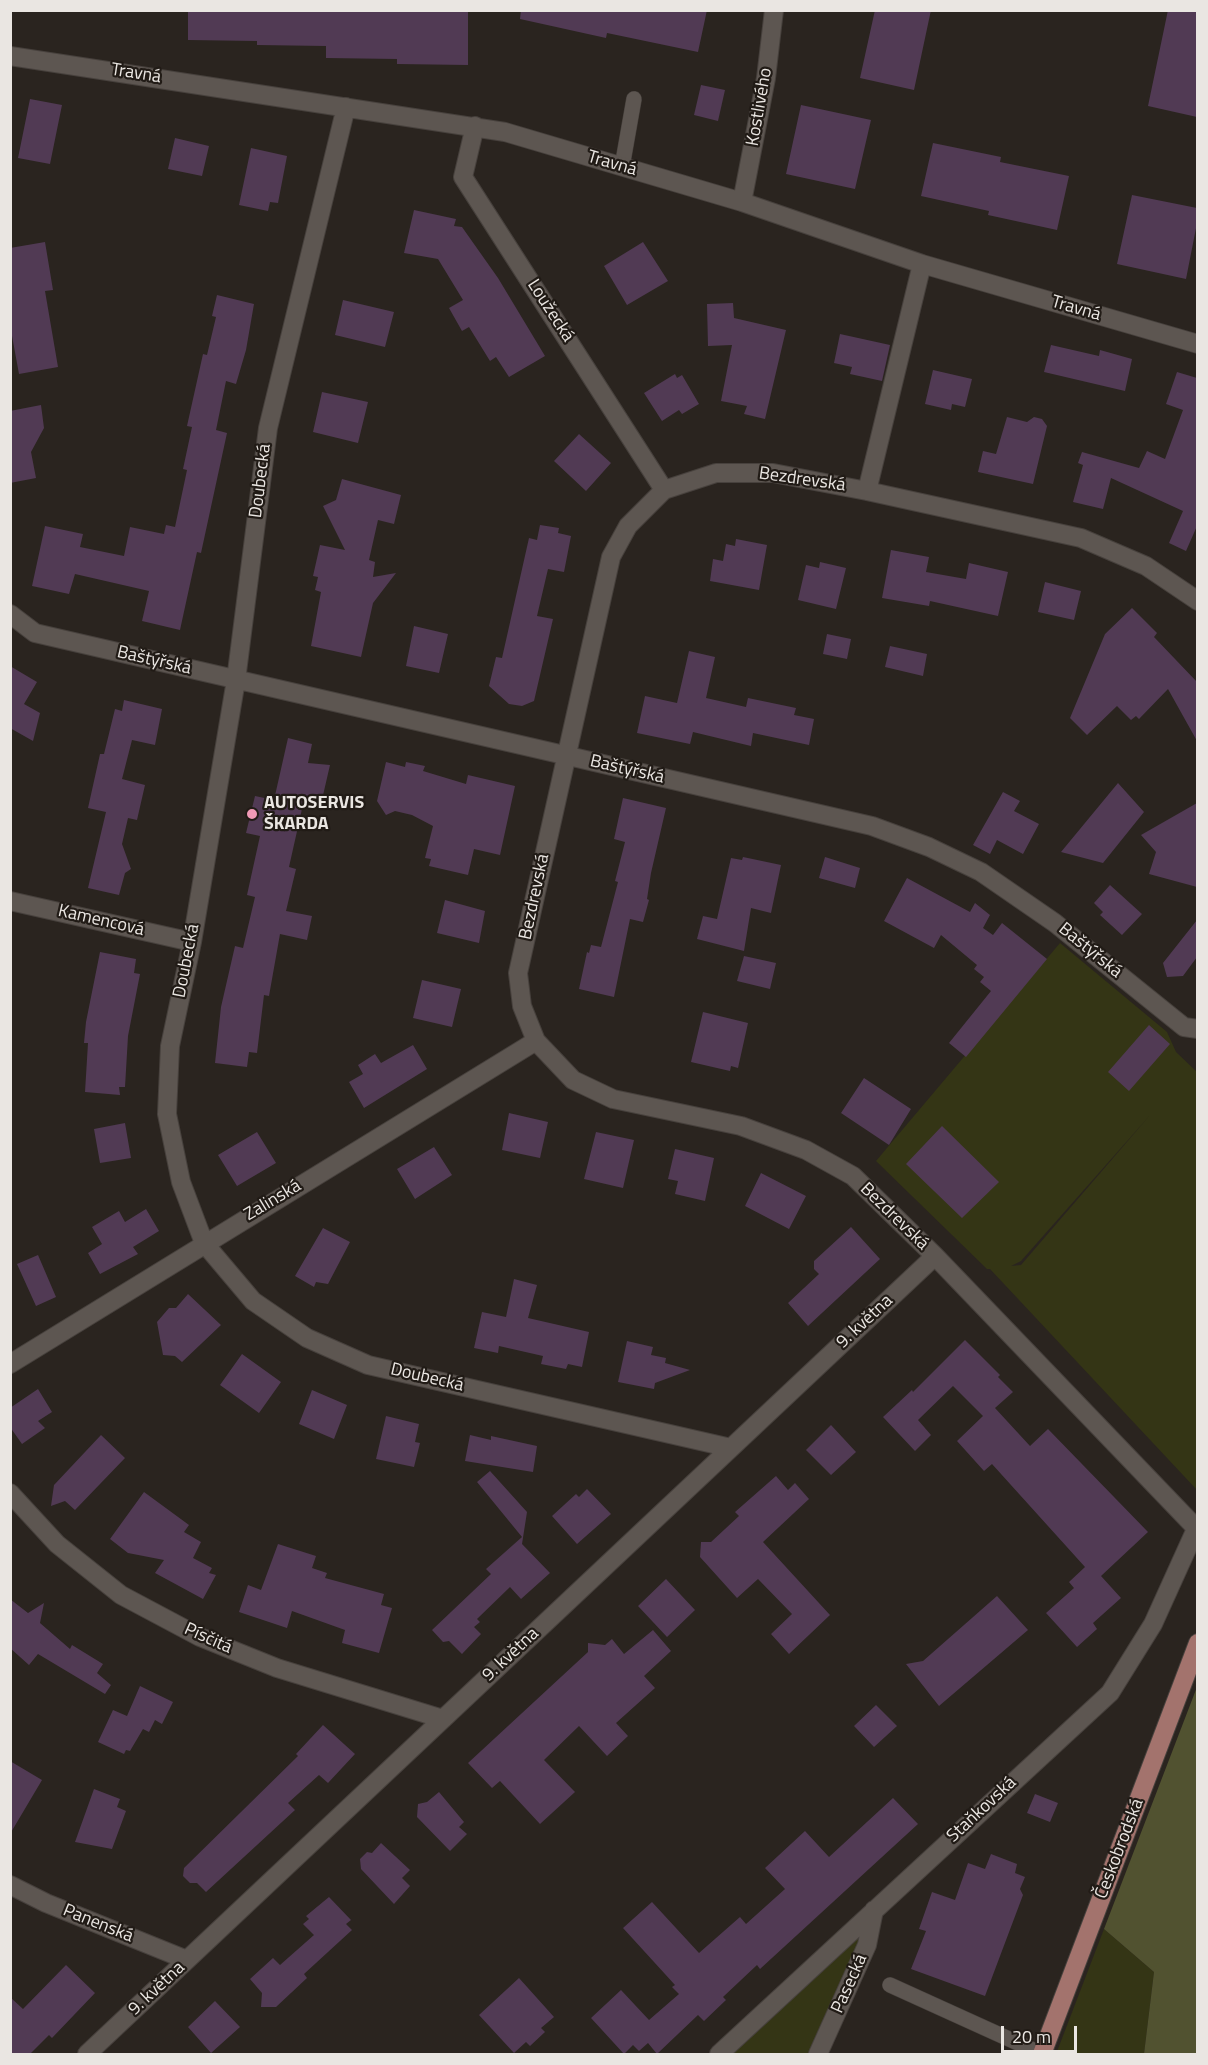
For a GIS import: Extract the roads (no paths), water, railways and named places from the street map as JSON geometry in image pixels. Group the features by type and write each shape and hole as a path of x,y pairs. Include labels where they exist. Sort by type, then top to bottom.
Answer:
{"main road":[{"name":"Českobrodská","path":"1042,2055 1197,1643"}],"street":[{"name":"Kostlivého","path":"742,202 766,78 774,10"},
{"name":"Travná","path":"10,56 475,126 742,202 922,264 1197,344"},
{"name":"Doubecká","path":"346,107 268,428 236,680 192,942 170,1046 167,1114 181,1182 204,1243 253,1301 307,1338 368,1365 731,1449"},
{"name":"Loužecká","path":"475,126 463,177 664,490"},
{"path":"867,490 922,264"},
{"name":"Bezdrevská","path":"1197,601 1146,566 1081,538 867,490 773,473 716,472 664,490 628,526 611,557 518,973 522,1005 536,1041 573,1080 613,1099 741,1126 806,1150 853,1176 935,1256 1197,1530"},
{"name":"Baštýřská","path":"10,614 35,633 872,826 929,847 981,872 1055,923 1184,1027 1197,1029"},
{"name":"Kamencová","path":"10,901 192,942"},
{"name":"Zalinská","path":"10,1364 536,1041"},
{"name":"9. května","path":"87,2055 935,1256"},
{"name":"Písčitá","path":"10,1493 57,1544 121,1595 200,1637 277,1668 443,1719"},
{"name":"Staňkovská","path":"719,2055 1110,1693 1153,1624 1197,1530"},
{"name":"Panenská","path":"10,1885 46,1903 187,1960"},
{"name":"Pasecká","path":"818,2055 867,1945 874,1910"}],"lane":[{"path":"622,167 634,99"},
{"path":"890,1986 1042,2055"}],"place":[{"name":"AUTOSERVIS ŠKARDA","path":"252,814"}]}
